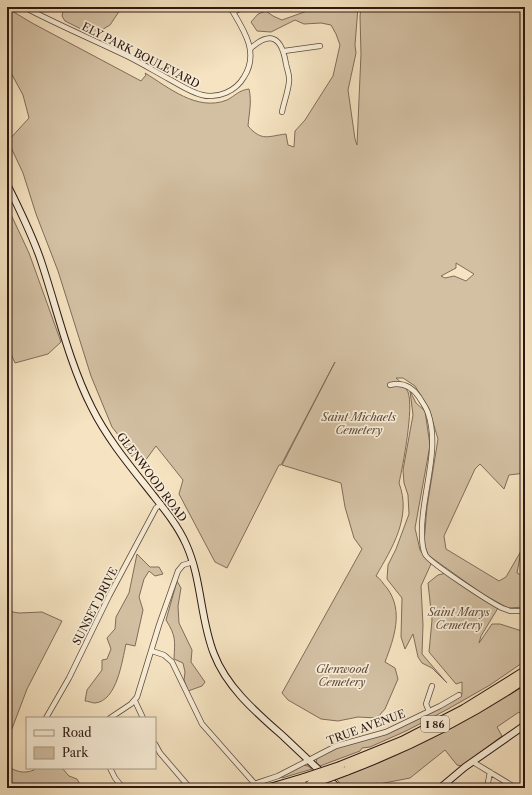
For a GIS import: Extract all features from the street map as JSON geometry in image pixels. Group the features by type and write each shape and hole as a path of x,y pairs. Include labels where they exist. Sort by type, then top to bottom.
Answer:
{"highway":[{"name":"I 86","path":"343,769 464,709 525,671"},
{"name":"I 86","path":"343,769 424,738 467,715 525,679"},
{"path":"270,788 343,769"},
{"path":"296,788 310,784 343,769"}],"street":[{"name":"ELY PARK BOULEVARD","path":"24,7 128,57 189,91 202,95 215,96 224,94 241,82 250,65 250,49 247,36 232,9"},
{"path":"232,9 244,7"},
{"path":"250,49 262,40 269,38 276,40 281,44 284,51 289,82 282,112"},
{"path":"284,51 320,46"},
{"name":"GLENWOOD ROAD","path":"7,184 33,239 87,398 101,425 181,533 187,545 193,562 209,638 214,656 220,667 242,697 338,788"},
{"path":"390,385 402,384 411,389 417,394 428,412 433,444 423,512 422,544 426,556 490,602 506,610 525,611"},
{"name":"SUNSET DRIVE","path":"47,717 69,678 109,596 156,508 160,504"},
{"path":"525,559 523,568 525,571"},
{"path":"111,717 135,701 178,571 183,565 193,562"},
{"path":"152,651 168,657 172,662 204,727 255,784"},
{"path":"429,711 426,704 432,686"},
{"name":"TRUE AVENUE","path":"242,788 278,776 336,746 386,732 459,695"},
{"path":"135,701 143,717"},
{"path":"440,788 473,762 525,725"},
{"path":"156,746 160,753 190,788"},
{"path":"473,762 516,788"},
{"path":"110,769 123,788"},
{"path":"487,788 490,772"}],"green space":[{"path":"64,7 122,7 110,25 100,31 97,37 65,21 62,16"},
{"path":"311,7 358,7 355,45 356,53 348,90 357,145 361,54 361,7 525,7 525,473 509,475 504,489 480,464 475,469 444,536 446,549 499,581 506,577 521,551 517,573 525,577 525,607 508,608 484,595 428,555 424,543 427,507 438,439 429,409 415,386 403,378 396,378 407,390 410,400 409,423 399,483 403,508 402,520 394,543 376,576 387,588 395,606 396,625 392,644 385,662 395,668 398,679 385,709 377,718 358,717 338,721 321,719 288,700 282,693 362,549 354,538 345,507 341,483 282,465 335,362 281,465 279,465 227,568 215,562 179,494 183,480 156,446 142,465 112,427 91,376 58,271 36,214 23,173 8,141 29,118 23,95 10,71 7,72 7,8 32,23 141,81 146,75 145,73 173,91 194,100 205,103 216,103 227,100 240,92 249,89 250,103 248,126 261,136 270,137 286,134 288,145 294,147 295,131 305,120 333,76 340,45 331,25 321,23 304,24 295,20 271,32 257,31 251,22 258,14 266,11 282,20 307,11","holes":["456,263 474,274 466,281 454,276 445,278 441,276 456,268"]},
{"path":"7,206 29,253 61,342 48,354 15,363 7,345"},
{"path":"410,391 416,403 425,411 430,445 415,528 420,550 431,564 421,586 423,625 422,654 447,683 432,668 422,663 418,657 413,634 405,649 401,637 402,598 387,579 388,565 396,549 409,514 408,495 404,483 403,470 413,415"},
{"path":"137,554 150,567 159,567 163,574 155,576 149,571 144,579 139,597 143,610 135,646 126,644 117,679 109,695 102,701 95,703 85,701 87,690 102,670 102,660 107,659 111,649 107,638 115,629 116,617 129,593"},
{"name":"Saint Marys Cemetery","path":"446,573 498,608 481,636 479,643 492,624 500,624 525,632 525,661 490,685 406,731 370,747 362,748 360,751 320,766 316,763 317,758 340,746 372,738 460,697 462,694 462,682 456,684 429,652 432,620 428,583 438,575"},
{"path":"177,581 181,588 178,606 179,623 192,650 191,662 205,682 202,686 188,691 184,680 185,672 183,663 174,659 174,638 172,630 166,620"},
{"path":"7,611 19,613 42,612 62,621 27,689 10,734 7,749"},
{"path":"525,685 525,719 519,712 497,727 502,736 462,766 457,765 445,750 410,778 374,785 371,788 345,788 336,779 386,760 434,738"},
{"path":"303,765 312,769 282,778 281,776"},
{"path":"7,766 14,770 24,772 34,769 63,769 69,776 77,779 82,788 7,788"}],"park label":[{"name":"Saint Michaels Cemetery","path":"359,423"},
{"name":"Glenwood Cemetery","path":"342,675"}]}
